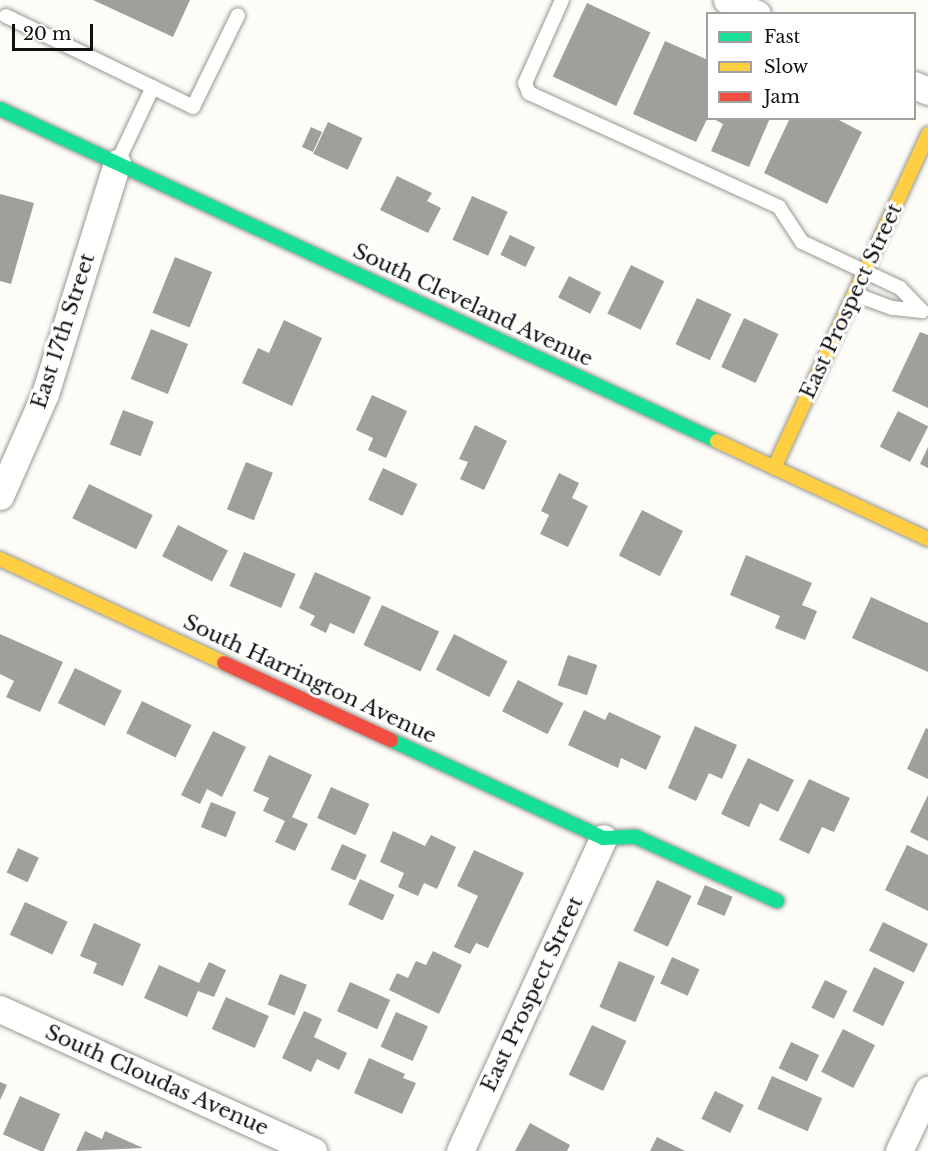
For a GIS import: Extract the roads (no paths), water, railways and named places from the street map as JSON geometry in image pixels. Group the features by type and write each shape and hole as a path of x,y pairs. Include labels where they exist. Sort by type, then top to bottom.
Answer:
{"street":[{"path":"727,0 753,12"},
{"name":"South Cleveland Avenue","path":"0,109 928,539"},
{"name":"East Prospect Street","path":"774,468 928,134"},
{"name":"East 17th Street","path":"0,496 45,394 117,163"},
{"name":"South Harrington Avenue","path":"0,559 603,838"},
{"path":"603,838 636,837 777,902"},
{"name":"East Prospect Street","path":"460,1151 603,838"},
{"name":"South Cloudas Avenue","path":"0,1009 313,1151"},
{"path":"899,1151 928,1090"}],"lane":[{"path":"562,0 525,83 529,93 779,207 802,242 900,288 925,313"},
{"path":"6,16 193,107 238,15"},
{"path":"117,163 153,87"},
{"path":"855,294 892,308 925,313"}]}
